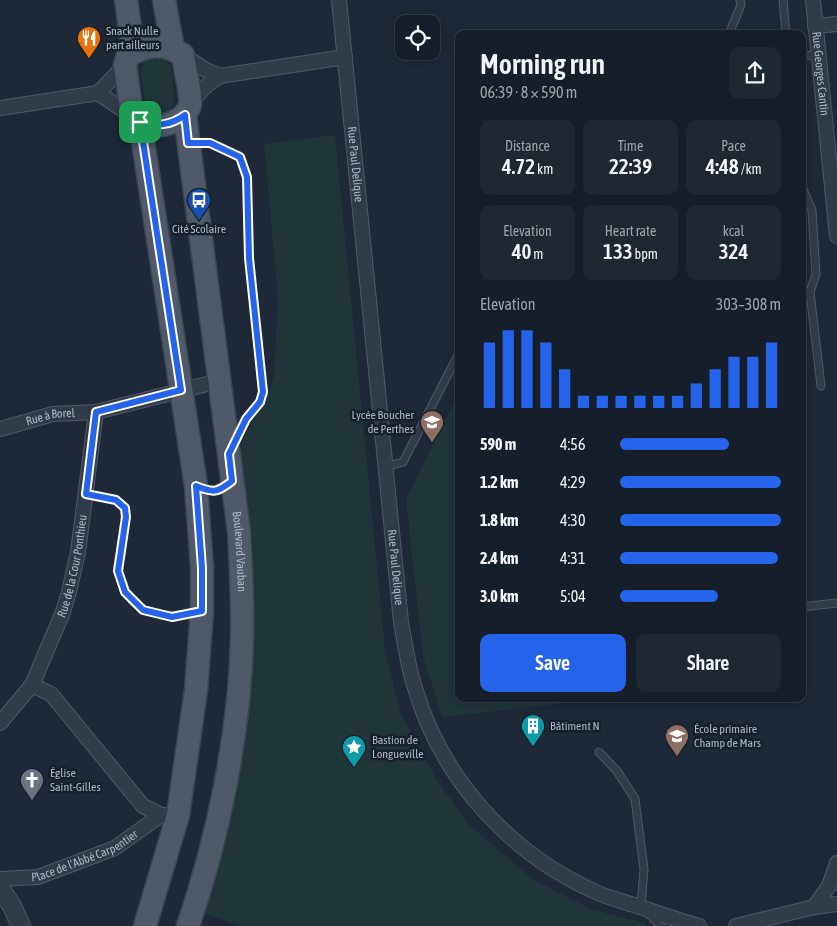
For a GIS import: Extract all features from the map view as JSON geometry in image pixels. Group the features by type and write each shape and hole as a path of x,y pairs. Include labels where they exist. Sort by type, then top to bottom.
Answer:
{"main road":[{"path":"126,0 132,42 127,60 196,486 202,568 202,611 196,690 145,925"},
{"path":"136,119 153,125 162,125 171,123 188,110 178,52 164,0"},
{"path":"127,60 149,46 163,46 178,52"},
{"name":"Boulevard Vauban","path":"188,110 188,143 239,532 242,582 242,640 229,763 221,804 198,896 188,926"}],"street":[{"name":"Rue Paul Delique","path":"339,0 401,622 407,658 417,696 437,744 456,775 473,799 497,826 523,848 550,868 600,894 640,907 658,919 699,926"},
{"name":"Rue Georges Cantin","path":"813,0 818,56 834,178 837,236"},
{"path":"816,26 837,24"},
{"path":"178,52 204,69 220,76"},
{"path":"188,110 197,94 220,76 345,57"},
{"path":"0,108 98,93 127,60"},
{"path":"98,93 136,119"},
{"name":"Rue à Borel","path":"0,429 53,414 96,412 220,381"},
{"name":"Rue de la Cour Ponthieu","path":"32,685 63,612 69,592 78,552 96,412"},
{"path":"0,723 32,685 51,694 143,806 169,815"},
{"name":"Place de l'Abbé Carpentier","path":"0,879 38,877 115,848 169,815"},
{"path":"814,907 828,886 837,863"},
{"path":"0,888 12,906 21,926"},
{"path":"736,926 814,907 837,904"},
{"path":"0,905 7,926"},
{"path":"658,919 670,926"}],"lane":[{"path":"731,30 741,6 740,0"},
{"path":"783,0 786,30"},
{"path":"806,55 818,56"},
{"path":"188,143 210,143 240,157 247,177 249,258 263,392 260,402 246,419 229,454"},
{"path":"806,196 812,210 816,274 806,293 821,386"},
{"path":"385,468 404,462 455,362"},
{"path":"449,373 455,372"},
{"path":"196,486 210,492 220,490 232,481"},
{"path":"86,494 116,500 125,508 126,517 118,571 125,592 143,610 172,617 202,611"},
{"path":"806,607 837,603"},
{"path":"599,752 617,771 635,799 644,869 640,907"}],"green space":[{"path":"147,56 161,56 171,68 174,101 167,112 155,113 146,104 141,72"},
{"path":"335,135 385,649 400,712 435,777 467,823 533,879 587,907 638,921 648,926 241,926 199,913 250,658 253,542 240,452 244,437 267,398 274,375 278,299 264,144"},
{"path":"454,402 455,702 564,703 442,717 423,656 406,499"}],"place":[{"name":"Snack Nulle part ailleurs","path":"89,59"},
{"name":"Cité Scolaire","path":"199,221"},
{"name":"Lycée Boucher de Perthes","path":"432,443"},
{"name":"Bâtiment N","path":"533,747"},
{"name":"École primaire Champ de Mars","path":"677,757"},
{"name":"Bastion de Longueville","path":"354,768"},
{"name":"Église Saint-Gilles","path":"32,801"}],"route":[{"path":"185,115 188,143 210,143 240,157 247,177 249,258 263,392 260,402 246,419 229,454 232,481 220,490 210,492 196,486 202,568 202,611 172,617 143,610 125,592 118,571 126,517 125,508 116,500 86,494 96,412 181,390 140,122 162,125 178,120 185,115"}]}
